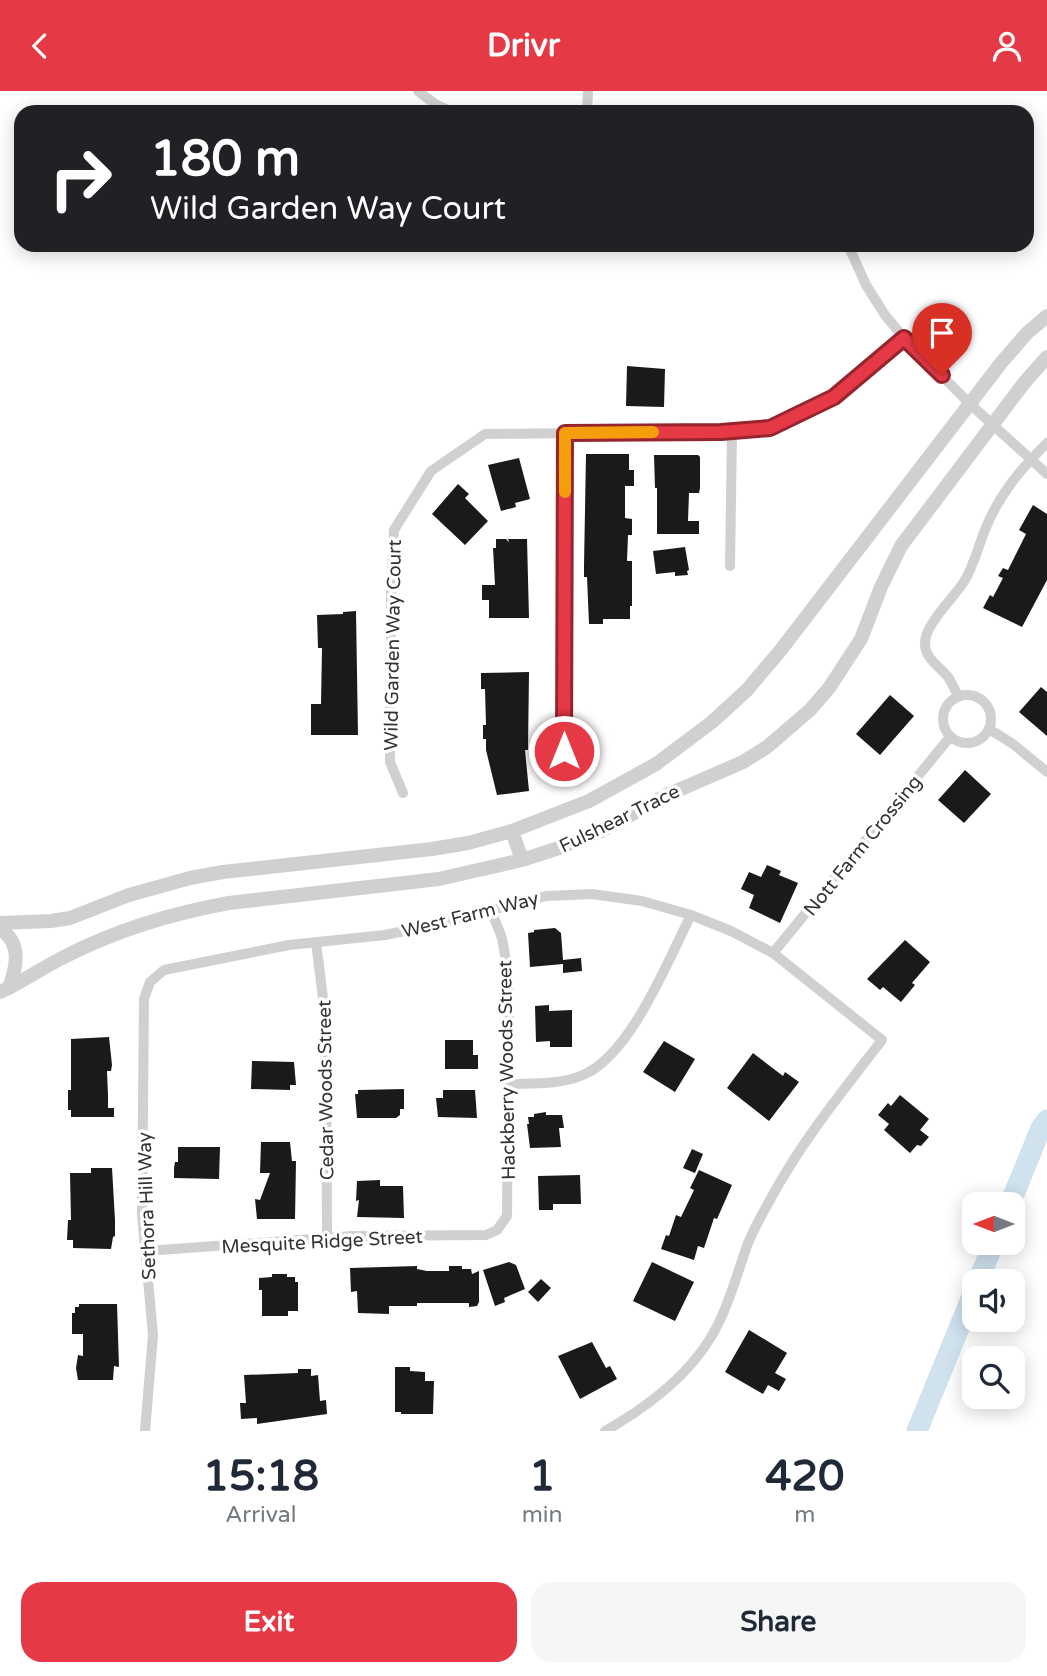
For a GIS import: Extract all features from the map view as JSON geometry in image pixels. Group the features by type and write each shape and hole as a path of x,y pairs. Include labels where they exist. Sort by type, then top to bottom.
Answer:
{"street":[{"path":"418,91 437,105"},
{"path":"851,252 866,285 904,338 970,404 1047,474"},
{"name":"Fulshear Trace","path":"0,923 70,918 129,895 190,878 236,870 468,843 512,831 589,801 656,764 712,722 747,690 970,404 1027,333 1047,316"},
{"name":"Wild Garden Way Court","path":"403,793 390,762 394,530 431,471 485,434 770,428 834,397 904,338"},
{"name":"Fulshear Trace","path":"4,990 68,954 161,919 197,909 439,879 522,860 601,831 667,795 743,762 810,711 847,663 861,639 881,587 901,546 1047,357"},
{"path":"726,431 730,566"},
{"path":"564,751 565,433"},
{"path":"958,696 949,679 928,656 925,645 927,631 967,576 988,522 1003,495 1047,443"},
{"path":"967,695 983,700 990,710 989,729 983,737 970,743 962,743 950,737 943,726 944,711 958,696 967,695"},
{"path":"989,729 1013,744 1047,772"},
{"name":"Nott Farm Crossing","path":"773,953 950,737"},
{"path":"512,831 522,860"},
{"name":"West Farm Way","path":"150,982 164,970 289,945 385,935 438,925 546,895 592,894 642,901 691,915 731,931 773,953 882,1040 803,1144 783,1177 749,1241 720,1321 698,1355 669,1386 632,1416 605,1431"},
{"name":"Hackberry Woods Street","path":"491,910 502,939 509,978 507,1216 497,1230"},
{"path":"508,1084 551,1083 584,1075 613,1054 635,1025 691,915"},
{"path":"0,929 9,935 16,950 17,968 4,990"},
{"name":"Cedar Woods Street","path":"317,942 326,1022 327,1238"},
{"name":"Sethora Hill Way","path":"145,1431 153,1335 142,1214 144,999 150,982"},
{"name":"Mesquite Ridge Street","path":"146,1251 327,1238 486,1235 497,1230"}],"building":[{"path":"627,366 665,369 664,407 626,406"},
{"path":"586,454 629,454 629,470 634,470 634,486 625,486 625,518 632,519 627,561 632,561 630,619 603,619 603,624 589,624 587,577 584,577"},
{"path":"654,455 700,457 700,488 699,493 689,493 688,521 699,521 699,534 657,534"},
{"path":"519,458 530,499 501,511 488,465"},
{"path":"458,484 469,494 465,498 488,521 465,545 432,514"},
{"path":"1033,505 1047,514 1047,580 1022,627 983,608 990,595 993,597 1003,578 998,576 1003,568 1008,570 1026,534 1019,530"},
{"path":"496,539 506,539 509,542 508,539 527,539 529,618 489,618 489,600 482,600 482,585 495,585 493,548 496,548"},
{"path":"685,547 688,575 675,576 675,572 656,574 653,551"},
{"path":"356,611 358,735 311,735 311,704 321,704 322,648 318,648 317,615"},
{"path":"529,672 528,750 525,750 529,791 497,795 486,750 486,739 483,739 483,725 486,725 485,689 481,689 481,673"},
{"path":"1041,687 1047,692 1047,736 1019,712"},
{"path":"890,695 914,716 880,755 856,734"},
{"path":"965,770 991,794 964,823 938,800"},
{"path":"767,865 781,871 779,875 798,883 780,923 749,908 754,895 741,889 749,872 761,877"},
{"path":"555,928 561,933 563,960 581,958 582,971 563,973 563,964 530,967 528,933"},
{"path":"905,940 930,962 912,983 915,985 901,1002 883,987 880,990 867,979"},
{"path":"549,1005 549,1011 572,1010 572,1047 550,1047 550,1041 536,1042 535,1006"},
{"path":"109,1037 112,1065 111,1071 107,1071 108,1108 114,1108 114,1117 71,1117 71,1110 68,1110 68,1090 71,1090 71,1039"},
{"path":"445,1040 473,1040 473,1055 478,1055 478,1069 445,1069"},
{"path":"664,1041 695,1059 675,1092 643,1072"},
{"path":"753,1053 783,1076 785,1072 799,1082 769,1121 727,1088"},
{"path":"252,1061 294,1062 296,1085 290,1085 290,1090 251,1089"},
{"path":"404,1089 404,1109 400,1109 400,1115 396,1118 357,1118 355,1094 358,1094 358,1090"},
{"path":"443,1090 475,1090 477,1118 438,1117 436,1098 443,1098"},
{"path":"900,1095 929,1119 920,1130 929,1137 910,1153 884,1130 889,1124 878,1115 888,1103 891,1106"},
{"path":"546,1112 546,1115 562,1115 564,1128 559,1128 561,1147 530,1148 528,1117"},
{"path":"261,1142 290,1142 292,1161 296,1161 295,1219 257,1219 255,1199 260,1200 270,1173 260,1173"},
{"path":"178,1147 220,1147 219,1179 174,1178"},
{"path":"692,1149 703,1154 695,1173 683,1168"},
{"path":"91,1168 112,1168 115,1236 111,1249 73,1248 73,1240 67,1240 68,1220 71,1220 70,1173 91,1173"},
{"path":"699,1170 732,1185 717,1219 714,1218 704,1248 698,1246 694,1260 661,1249 676,1215 681,1217 694,1190 690,1188"},
{"path":"580,1175 581,1204 553,1204 553,1210 539,1210 538,1176"},
{"path":"380,1180 380,1186 403,1186 404,1218 357,1217 357,1181"},
{"path":"509,1262 516,1265 525,1289 504,1298 505,1302 495,1306 483,1270"},
{"path":"652,1262 694,1282 675,1321 633,1301"},
{"path":"417,1266 417,1269 427,1271 449,1271 449,1266 462,1266 462,1269 471,1269 472,1274 479,1271 477,1306 469,1307 469,1303 417,1303 417,1306 389,1306 389,1314 358,1313 357,1291 351,1292 350,1268"},
{"path":"272,1274 295,1277 295,1282 298,1282 298,1311 288,1311 288,1316 262,1316 259,1278 272,1277"},
{"path":"541,1279 551,1288 538,1302 528,1292"},
{"path":"79,1304 117,1304 119,1367 114,1366 113,1380 78,1380 76,1368 78,1355 83,1356 83,1334 72,1334 72,1313 75,1313 75,1307 79,1307"},
{"path":"749,1330 787,1353 775,1373 786,1379 779,1391 768,1385 763,1394 725,1372"},
{"path":"592,1342 606,1368 610,1366 617,1379 580,1399 558,1356"},
{"path":"395,1367 410,1367 410,1371 425,1372 425,1381 434,1381 433,1414 395,1412"},
{"path":"298,1369 311,1369 311,1376 318,1375 320,1401 326,1400 327,1414 257,1424 257,1418 241,1419 240,1403 246,1403 244,1375 298,1373"}],"waterway":[{"path":"1015,1192 1041,1128 1047,1120"},
{"path":"983,1269 989,1255"},
{"path":"917,1431 962,1321"}],"slow traffic":[{"path":"565,492 565,433 653,432"}],"route":[{"path":"564,751 565,433 721,432 770,428 834,397 904,338 942,375"}]}
